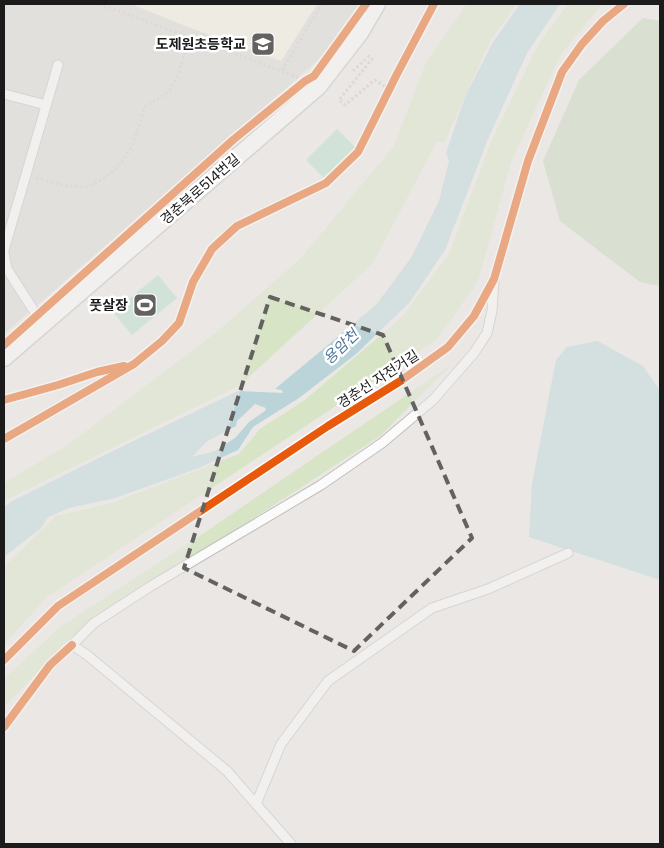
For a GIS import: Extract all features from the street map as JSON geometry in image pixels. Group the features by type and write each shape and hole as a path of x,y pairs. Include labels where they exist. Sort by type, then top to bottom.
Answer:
{"street":[{"name":"경춘북로514번길","path":"4,358 318,87 360,33 377,4"}],"lane":[{"path":"43,324 7,268 4,251 58,65"},
{"path":"4,94 46,105"},
{"path":"291,844 226,771 87,655 72,645 94,623 151,586 321,485 382,443 433,400 474,353 487,333 492,311 494,279"},
{"path":"256,804 281,744 328,682 432,608 488,589 568,553"}],"path":[{"path":"100,4 307,80"},
{"path":"282,70 322,4"},
{"path":"26,175 68,186 85,187 102,180 119,166 132,146 145,107 170,91 177,77 190,37"},
{"path":"349,74 369,56 372,58 339,100 345,105 375,80 391,85 385,98"},
{"path":"298,86 307,80"}],"highlighted area":[{"path":"270,297 383,335 472,538 354,651 184,568"}],"shaded area":[{"path":"4,4 359,4 332,48 4,334"},
{"name":"도제원초등학교","path":"131,4 317,4 281,61"},
{"path":"643,18 660,21 660,286 640,282 560,221 543,161 579,80"}],"green space":[{"path":"467,4 516,4 489,43 444,143 437,141 373,263 240,385 4,501 4,483 68,445 218,331 301,258 394,146 426,63"},
{"path":"568,4 602,4 561,54 511,162 478,281 437,339 47,597 4,644 4,567 56,516 112,503 239,454 260,429 305,400 402,317 449,254 491,142 538,45"},
{"path":"337,129 361,153 330,184 306,160"},
{"name":"풋살장","path":"158,275 177,298 132,335 113,312"},
{"path":"451,365 380,436 71,637 6,705 4,710 4,679 60,627 192,541"}],"water":[{"name":"용암천","path":"520,4 560,4 527,53 488,139 445,250 409,303 356,354 299,398 253,427 238,450 201,467 115,498 69,508 48,517 41,528 4,557 4,507 12,501 238,391 283,393 282,390 275,389 376,305 411,258 439,201 449,161 446,153 465,97 493,42","holes":["255,404 266,408 265,411 249,422 235,438 215,451 192,457 206,442 236,426 237,421"]},
{"path":"597,341 643,366 660,391 660,580 529,537 532,484 556,360 567,347"}],"cycle path":[{"path":"4,345 233,140 305,81 314,76 366,4"},
{"path":"4,439 134,364 162,341 179,323 193,282 212,249 237,226 326,183 358,152 434,4"},
{"name":"경춘선 자전거길","path":"4,660 58,606 328,426 402,380 448,347 474,316 494,279 528,161 562,72 582,44 603,21 624,4"},
{"path":"4,400 97,372 124,366"},
{"path":"4,727 50,665 72,645"}],"place":[{"name":"도제원초등학교","path":"263,44"},
{"name":"풋살장","path":"145,305"}]}
